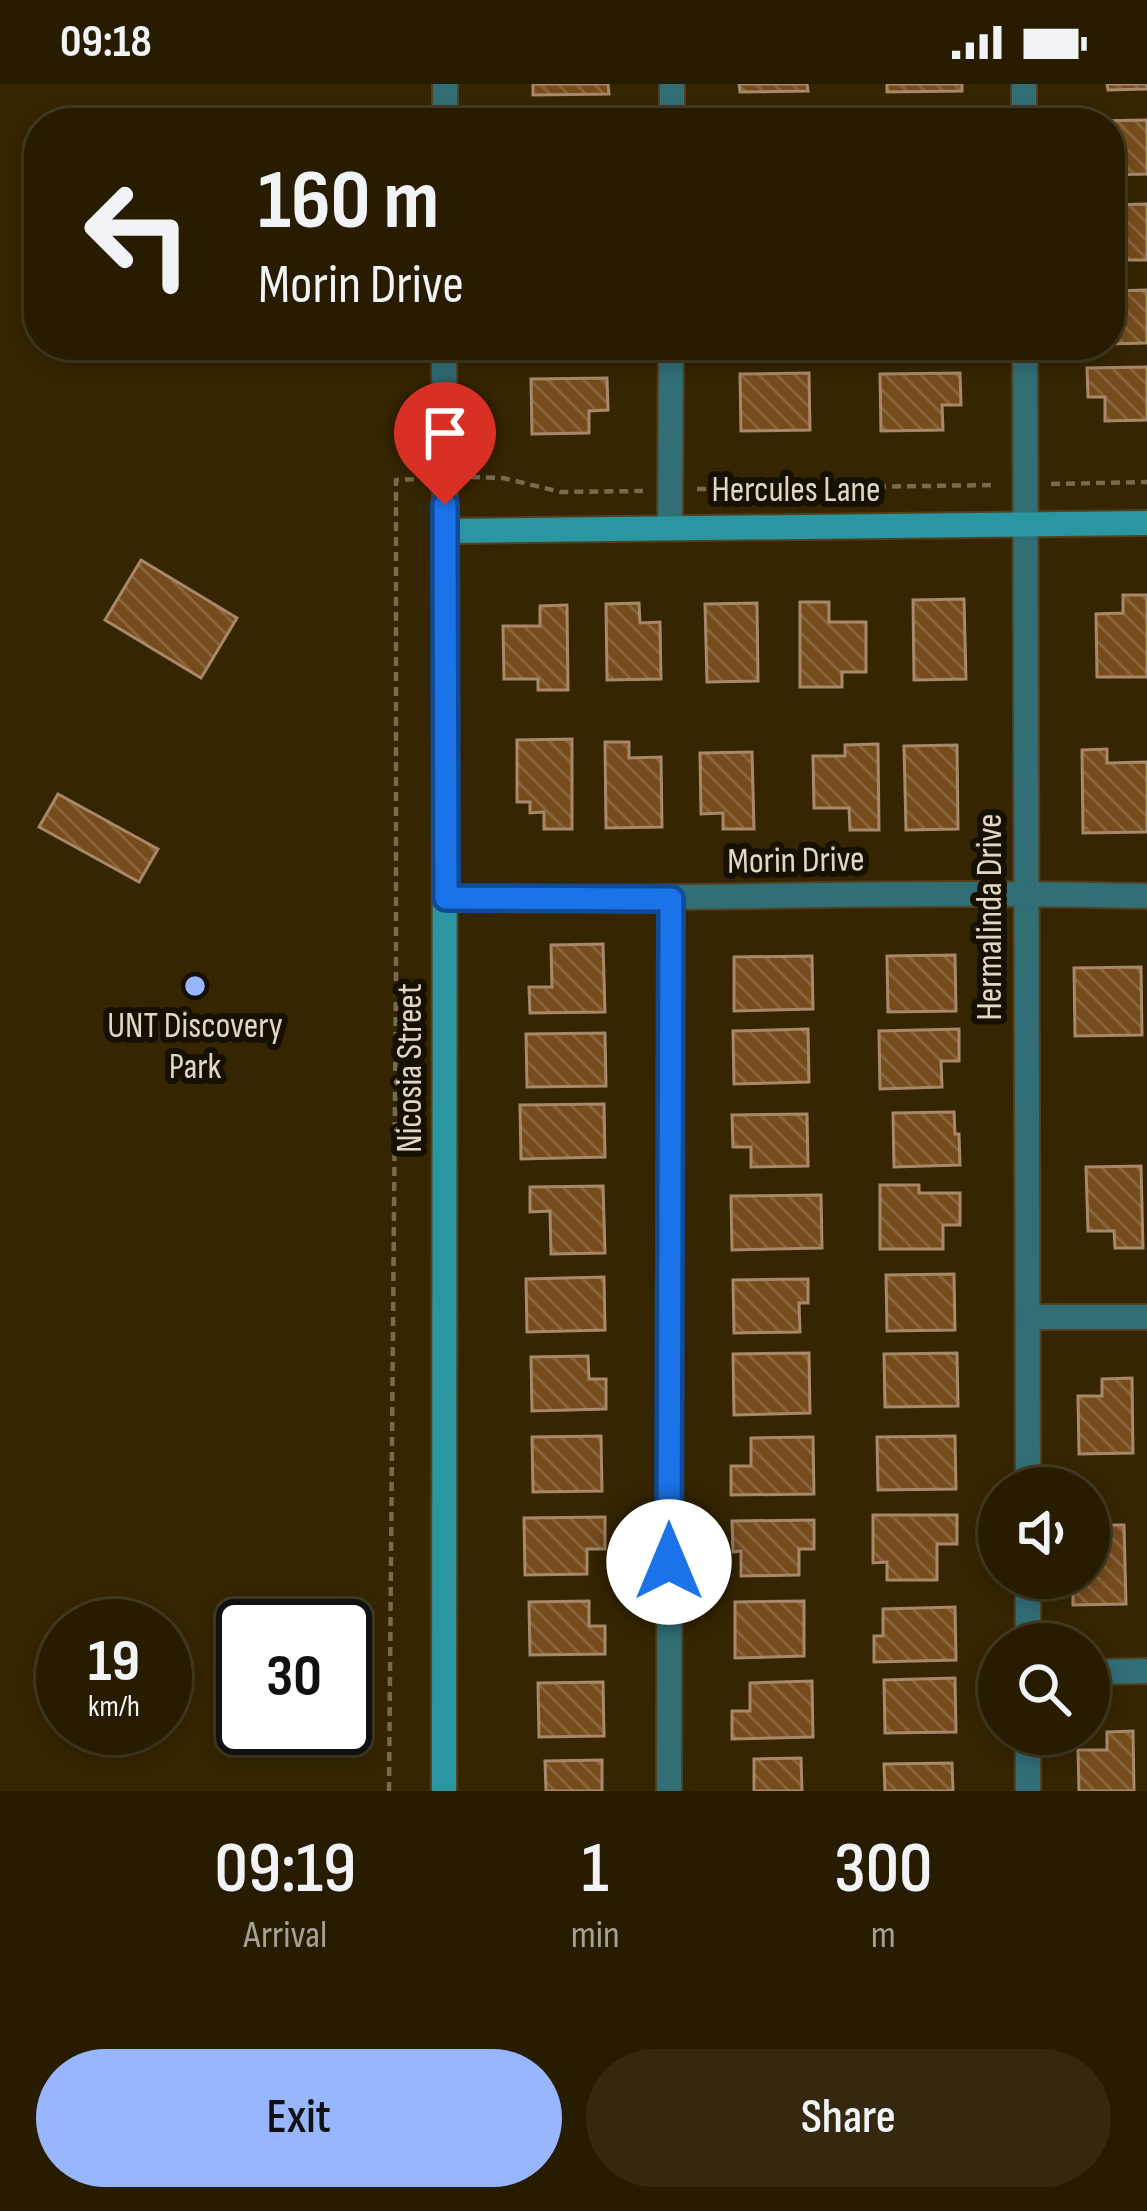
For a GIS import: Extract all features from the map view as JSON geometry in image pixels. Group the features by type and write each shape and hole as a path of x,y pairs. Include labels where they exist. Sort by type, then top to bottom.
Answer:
{"street":[{"name":"Nicosia Street","path":"444,360 444,1791"},
{"path":"670,527 671,360"},
{"name":"Hermalinda Drive","path":"1025,360 1028,1467"},
{"name":"Hercules Lane","path":"445,531 1147,523"},
{"name":"Morin Drive","path":"446,898 1147,896"},
{"path":"668,1791 671,899"},
{"path":"1028,1317 1147,1317"},
{"path":"1110,1672 1147,1672"},
{"path":"1028,1755 1028,1791"}],"building":[{"path":"533,84 608,84 609,94 533,95"},
{"path":"739,84 807,84 808,91 740,92"},
{"path":"887,84 962,84 962,91 887,92"},
{"path":"1107,84 1147,84 1147,89 1108,90"},
{"path":"1125,120 1147,120 1147,174 1125,175"},
{"path":"1147,204 1147,260 1125,260 1125,205"},
{"path":"1147,290 1147,343 1125,344 1125,291"},
{"path":"1147,367 1147,420 1105,421 1105,397 1088,397 1087,368"},
{"path":"809,373 810,430 741,431 740,374"},
{"path":"960,373 961,405 942,405 943,430 881,431 880,374"},
{"path":"607,378 608,410 589,411 589,433 532,434 531,379"},
{"path":"141,560 237,618 201,678 105,620"},
{"path":"1123,595 1147,595 1147,677 1097,677 1096,614 1123,613"},
{"path":"964,599 966,679 914,680 913,600"},
{"path":"800,602 829,602 829,622 866,622 866,672 842,672 842,687 800,687"},
{"path":"639,603 640,623 660,622 661,679 607,680 606,604"},
{"path":"757,603 758,681 707,682 705,604"},
{"path":"567,605 568,690 538,690 538,679 504,679 503,626 540,626 540,606"},
{"path":"572,739 572,829 544,829 544,812 530,813 530,802 517,802 517,740"},
{"path":"605,742 629,742 629,758 661,757 662,827 606,828"},
{"path":"878,744 879,830 850,830 849,808 814,808 813,756 845,756 845,745"},
{"path":"957,745 958,829 906,830 904,746"},
{"path":"1107,749 1107,763 1147,762 1147,832 1083,833 1082,750"},
{"path":"752,752 754,829 723,829 723,813 701,814 700,753"},
{"path":"58,794 158,849 139,882 39,827"},
{"path":"603,944 605,1012 530,1013 529,987 552,987 551,945"},
{"path":"955,955 956,1011 888,1012 887,956"},
{"path":"812,956 813,1009 734,1011 734,957"},
{"path":"1141,967 1142,1035 1075,1036 1074,968"},
{"path":"808,1029 809,1082 734,1084 733,1031"},
{"path":"959,1029 959,1061 941,1061 942,1087 880,1089 879,1031"},
{"path":"605,1033 606,1086 527,1087 526,1034"},
{"path":"604,1104 605,1157 521,1159 520,1105"},
{"path":"954,1112 960,1165 894,1167 893,1113"},
{"path":"807,1114 808,1166 751,1167 751,1147 733,1147 732,1115"},
{"path":"1141,1166 1143,1248 1115,1248 1114,1231 1088,1231 1086,1167"},
{"path":"880,1185 919,1185 919,1193 960,1193 960,1225 943,1225 943,1249 880,1249"},
{"path":"603,1186 605,1253 551,1254 550,1211 530,1212 530,1187"},
{"path":"821,1195 822,1248 732,1250 731,1196"},
{"path":"954,1274 955,1330 887,1331 886,1275"},
{"path":"604,1277 605,1330 527,1332 526,1279"},
{"path":"808,1279 808,1303 799,1303 800,1332 734,1333 733,1280"},
{"path":"809,1353 810,1413 734,1415 733,1354"},
{"path":"957,1353 958,1406 885,1407 884,1354"},
{"path":"588,1356 589,1379 606,1379 606,1409 532,1411 531,1357"},
{"path":"1132,1378 1133,1453 1079,1454 1078,1396 1102,1396 1102,1379"},
{"path":"601,1436 602,1491 533,1492 532,1437"},
{"path":"955,1436 956,1489 878,1490 877,1437"},
{"path":"813,1437 814,1494 731,1495 731,1466 751,1466 751,1438"},
{"path":"873,1515 957,1515 957,1544 937,1544 937,1580 887,1580 887,1562 873,1563"},
{"path":"605,1517 605,1549 587,1549 587,1574 525,1575 524,1518"},
{"path":"814,1520 814,1549 799,1549 799,1575 741,1576 741,1551 733,1552 732,1521"},
{"path":"1110,1525 1124,1525 1126,1604 1073,1605 1073,1599 1110,1599"},
{"path":"589,1601 589,1626 605,1626 605,1654 530,1655 529,1602"},
{"path":"804,1601 804,1656 735,1658 735,1602"},
{"path":"955,1607 956,1660 874,1662 874,1636 883,1636 883,1609"},
{"path":"955,1678 956,1732 885,1733 884,1680"},
{"path":"812,1681 813,1737 732,1739 732,1711 750,1711 750,1683"},
{"path":"603,1682 604,1736 539,1737 538,1683"},
{"path":"1133,1731 1134,1791 1079,1791 1078,1755 1110,1755 1110,1732"},
{"path":"801,1758 802,1791 754,1791 754,1759"},
{"path":"602,1760 602,1791 546,1791 545,1761"},
{"path":"952,1763 953,1791 885,1791 884,1764"}],"place":[{"name":"UNT Discovery Park","path":"195,986"}],"route":[{"path":"445,505 446,898 671,899 669,1562"}]}
